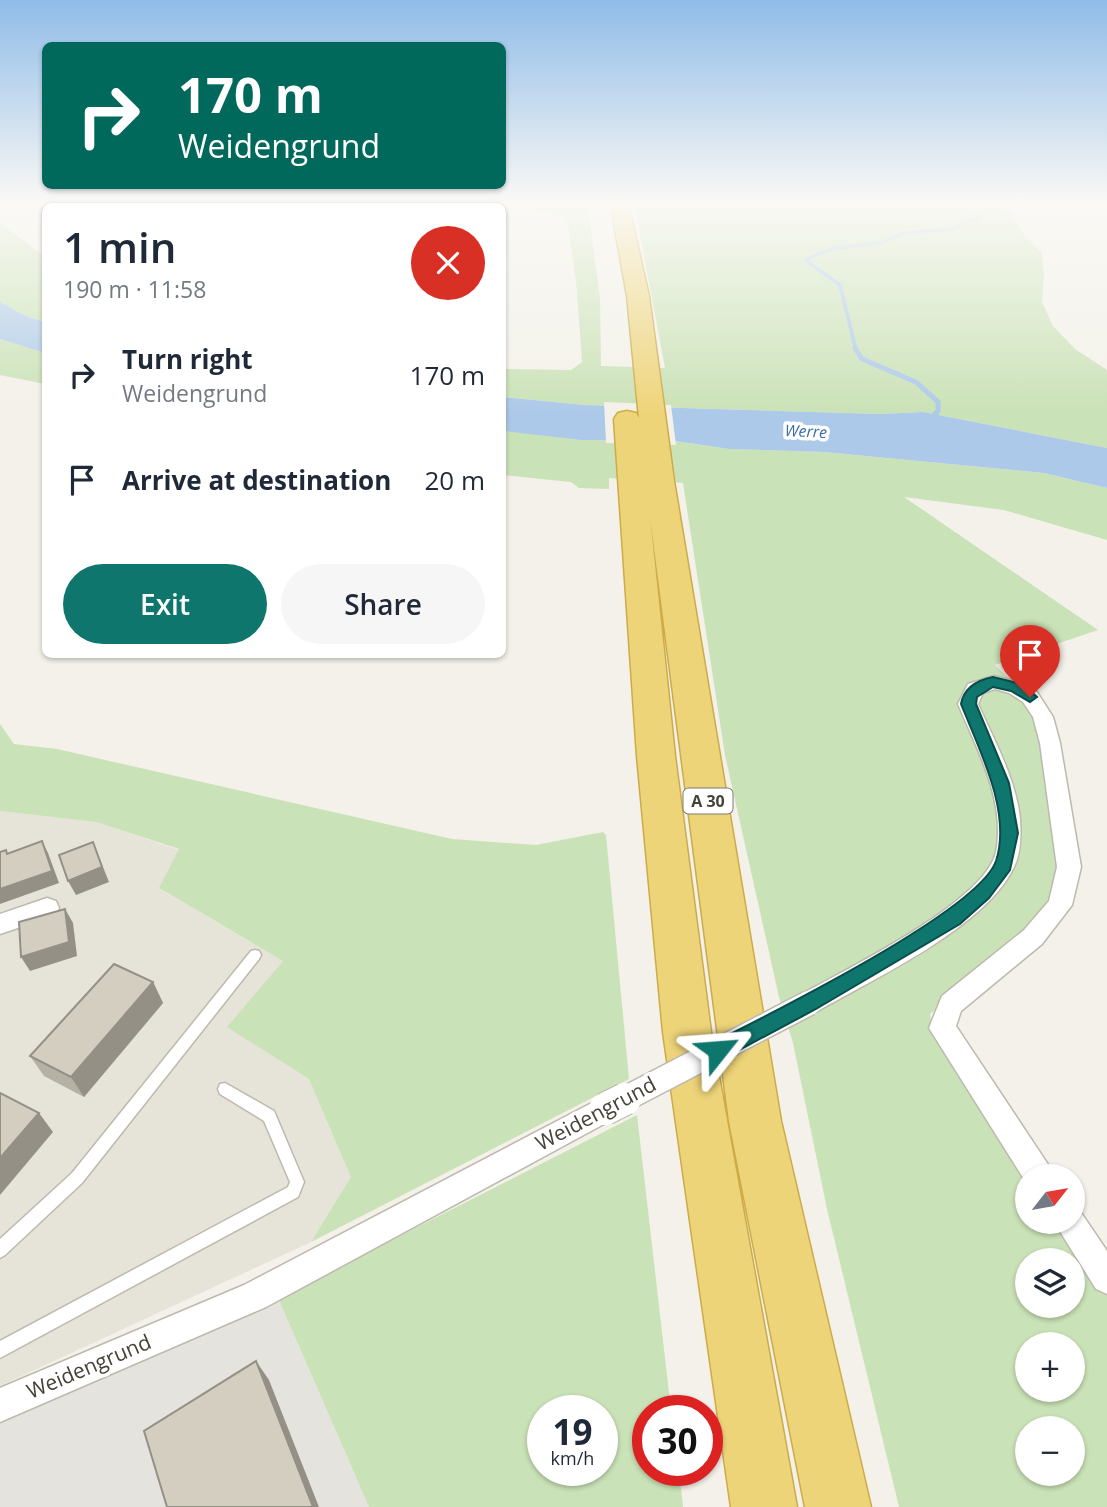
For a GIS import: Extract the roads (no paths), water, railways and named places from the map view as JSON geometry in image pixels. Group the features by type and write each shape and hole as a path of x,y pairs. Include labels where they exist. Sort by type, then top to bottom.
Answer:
{"highway":[{"path":"613,272 615,287"},
{"name":"A 30","path":"634,272 637,289 635,367 646,480 656,756 687,1032 764,1507"},
{"name":"A 30","path":"646,480 755,1121 838,1507"}],"street":[{"name":"Weidengrund","path":"0,1405 255,1296 809,1003 953,918 983,892 1004,866 1009,833 1000,783 968,704 970,695 984,684 1004,683 1016,688 1030,697 1043,717 1069,867 1060,905 1033,937 951,1004 942,1028 1031,1164"},
{"path":"0,924 47,908"},
{"path":"1077,1234 1107,1278"}],"lane":[{"path":"0,1250 77,1178 255,955"},
{"path":"0,1350 293,1192 297,1182 269,1115 225,1089"}],"water":[{"path":"0,302 42,321 42,352 0,339"},
{"name":"Werre","path":"506,397 585,405 881,414 923,412 1107,448 1107,488 1044,473 824,452 729,449 675,441 580,440 506,431"}],"waterway":[{"path":"822,272 840,285 856,349"},
{"path":"856,349 862,359 916,382 938,402 938,411 928,422"}]}
